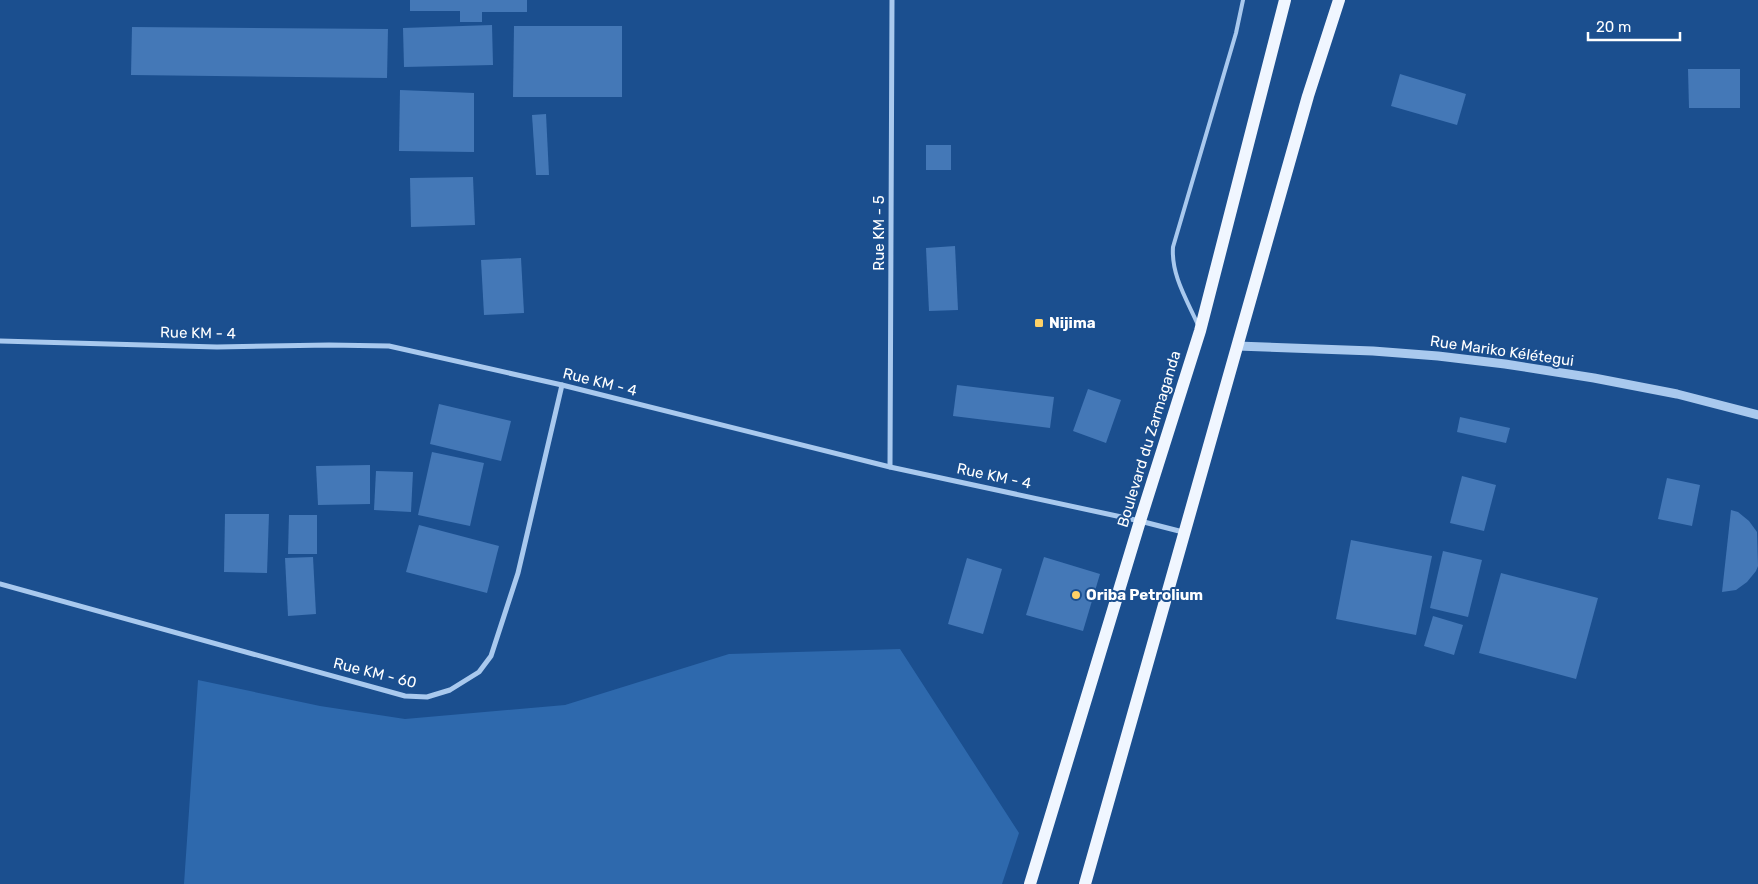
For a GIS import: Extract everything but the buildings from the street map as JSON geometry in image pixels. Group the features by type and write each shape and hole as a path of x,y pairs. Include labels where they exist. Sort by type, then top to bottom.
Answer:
{"main road":[{"name":"Boulevard du Zarmaganda","path":"1030,884 1140,521 1200,331 1285,0"},
{"path":"1086,883 1308,96 1339,0"}],"street":[{"name":"Rue KM - 5","path":"890,466 892,0"},
{"name":"Rue KM - 4","path":"0,341 217,347 389,346 562,385 890,466 1184,532"},
{"name":"Rue Mariko Kélétegui","path":"1237,346 1382,352 1505,364 1594,378 1677,394 1758,415"},
{"name":"Rue KM - 60","path":"0,584 405,696 428,698 450,690 478,672 491,656 518,573 562,385"}],"lane":[{"path":"1200,331 1177,278 1172,261 1173,247 1236,34 1243,0"}],"shaded area":[{"path":"900,649 1019,833 1002,884 184,884 198,680 320,706 405,719 565,705 729,654"}],"place":[{"name":"Nijima","path":"1039,323"},
{"name":"Oriba Petrolium","path":"1076,595"}]}
